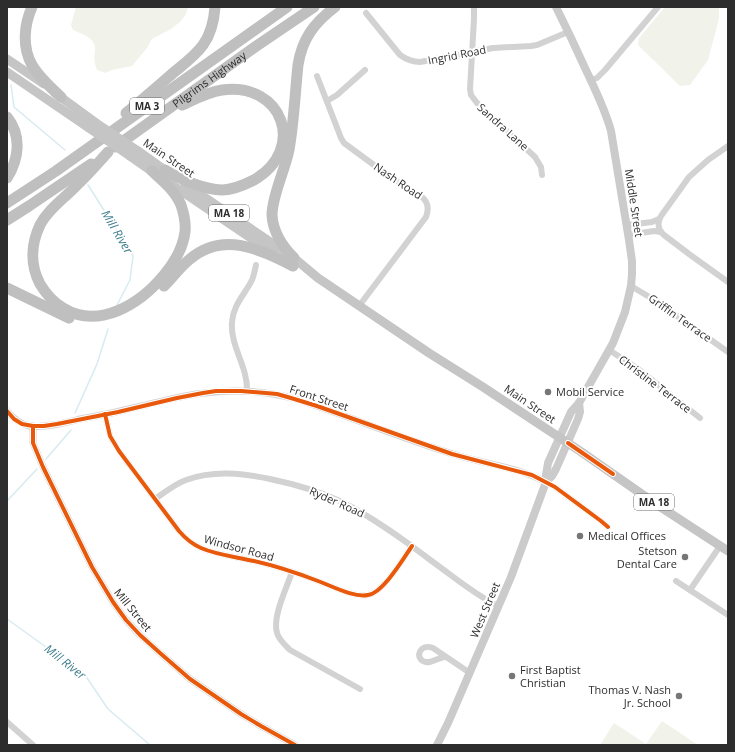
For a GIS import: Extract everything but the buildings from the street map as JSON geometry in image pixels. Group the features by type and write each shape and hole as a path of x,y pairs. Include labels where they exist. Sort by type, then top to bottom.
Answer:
{"highway":[{"path":"32,7 27,20 25,34 28,58 39,75 61,97"},
{"path":"56,171 196,53 203,45 211,30 215,7"},
{"name":"Pilgrims Highway","path":"7,203 56,171 287,7"},
{"name":"Pilgrims Highway","path":"7,220 108,152 314,7"},
{"path":"293,262 277,235 273,220 273,207 289,150 300,54 310,31 335,7"},
{"path":"143,126 196,98 227,90 241,90 259,96 270,103 276,110 283,127 283,136 280,149 271,165 264,172 243,186 227,189 208,188 190,182 165,170"},
{"path":"7,117 15,130 17,149 15,163 7,178"},
{"path":"108,152 46,217 40,225 35,240 33,261 38,279 49,296 69,311 84,315 96,316 121,310 146,293 158,282 171,266 183,241 185,229 184,215 175,195 152,171"},
{"path":"7,288 72,319 99,323 108,322 118,318 143,305 161,290 189,259 214,246 227,244 244,245 293,262"}],"main road":[{"name":"Middle Street","path":"546,482 547,467 559,437 571,412 579,403 610,350 615,338 625,312 632,274 632,261 627,225 611,131 604,109 556,7"},
{"name":"Main Street","path":"7,59 61,97 92,126"},
{"name":"Main Street","path":"7,72 134,154 165,170 307,273 318,278 724,548"},
{"name":"Main Street","path":"134,154 152,171 248,236 293,262"},
{"name":"Middle Street","path":"546,482 556,469 568,443 579,416 579,403"},
{"name":"West Street","path":"437,745 470,673 514,570 546,482"}],"street":[{"name":"Sandra Lane","path":"474,7 470,89 472,98 535,157 541,167 542,175"},
{"path":"591,80 597,78 605,70 658,7"},
{"name":"Ingrid Road","path":"366,13 400,55 411,61 420,62 493,48 531,46 568,32"},
{"path":"327,101 337,95 365,70"},
{"name":"Nash Road","path":"317,76 344,143 393,180 422,197 428,208 426,217 359,306"},
{"path":"728,146 708,160 689,177 666,207 659,220 658,226 661,232 728,282"},
{"path":"627,225 659,220"},
{"path":"628,235 654,231 661,232"},
{"path":"247,391 246,379 232,334 232,321 235,307 252,280 256,265"},
{"name":"Griffin Terrace","path":"631,286 656,301 728,352"},
{"name":"Christine Terrace","path":"610,350 634,365 700,418"},
{"name":"Front Street","path":"7,411 19,422 26,425 44,426 216,391 247,391 277,394 443,451 536,477 555,487 608,527"},
{"name":"Windsor Road","path":"105,414 109,431 115,444 179,531 195,546 212,552 255,561 292,572 360,596 373,594 382,587 412,546"},
{"name":"Mill Street","path":"32,426 33,443 43,467 92,567 113,602 126,620 140,635 190,679 241,714 295,745"},
{"name":"Ryder Road","path":"155,499 185,480 209,474 226,473 246,474 292,484 318,492 340,501 370,518 412,546 481,596 498,606"},
{"path":"690,590 724,548"},
{"path":"292,572 276,616 278,636 290,650 360,689"},
{"path":"676,581 728,615"},
{"path":"444,657 470,673"},
{"path":"7,722 33,745"}],"shaded area":[{"path":"76,7 188,7 186,14 180,22 171,29 152,39 147,48 132,66 105,73 97,70 94,58 95,46 91,39 73,30 71,25"},
{"path":"665,7 719,7 719,19 708,60 690,85 680,86 638,45 639,38"},
{"path":"662,721 698,745 600,745 614,723 646,744"}],"waterway":[{"name":"Mill River","path":"11,85 14,107 65,150"},
{"name":"Mill River","path":"88,185 133,256 130,280 117,305"},
{"name":"Mill River","path":"75,413 97,364 108,329"},
{"name":"Mill River","path":"46,459 71,430"},
{"name":"Mill River","path":"7,501 37,469"},
{"name":"Mill River","path":"7,619 85,675 108,709 150,745"}],"cycle path":[{"path":"7,411 14,419 22,424 44,426 216,391 241,391 277,394 317,406 452,454 532,475 555,487 608,527"},
{"path":"105,414 110,436 119,451 179,531 189,541 201,548 220,554 278,567 356,595 368,595 374,593 386,582 412,546"},
{"path":"33,426 33,443 43,467 92,567 113,602 126,620 140,635 190,679 241,714 295,745"},
{"path":"568,443 613,474"}],"place":[{"name":"Mobil Service","path":"548,392"},
{"name":"Medical Offices","path":"580,536"},
{"name":"Stetson Dental Care","path":"685,557"},
{"name":"First Baptist Christian","path":"512,676"},
{"name":"Thomas V. Nash Jr. School","path":"679,696"}]}
